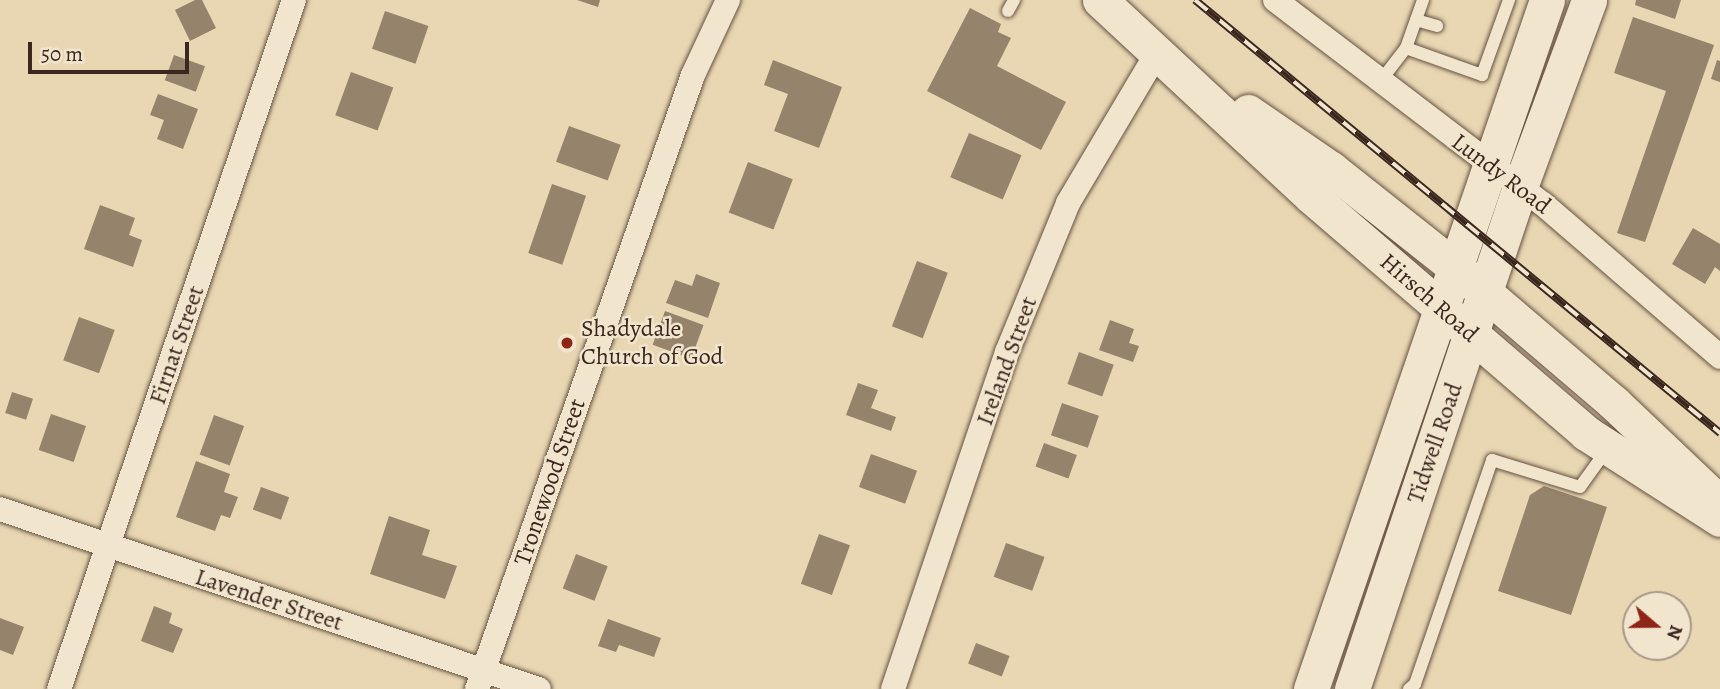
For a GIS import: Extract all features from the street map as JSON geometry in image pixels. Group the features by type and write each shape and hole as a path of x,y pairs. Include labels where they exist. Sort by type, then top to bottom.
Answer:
{"main road":[{"name":"Hirsch Road","path":"1100,0 1158,50 1312,197 1471,334 1609,448 1720,519"},
{"name":"Tidwell Road","path":"1314,682 1547,0"},
{"name":"Tidwell Road","path":"1357,688 1520,187 1589,0"},
{"name":"Hirsch Road","path":"1158,50 1331,169 1456,268 1614,403 1720,503"},
{"path":"1314,682 1357,688"}],"street":[{"name":"Firnat Street","path":"59,689 295,0"},
{"name":"Tronewood Street","path":"480,679 692,75 728,0"},
{"name":"Lundy Road","path":"1275,0 1379,83 1520,187 1720,357"},
{"name":"Ireland Street","path":"893,689 1007,352 1068,203 1158,50"},
{"name":"Lavender Street","path":"0,509 480,679 539,689"}],"lane":[{"path":"1379,83 1406,48 1423,0"},
{"path":"1406,48 1482,75 1487,42 1497,14 1509,0"},
{"path":"1416,20 1437,26"},
{"path":"1409,689 1415,684 1492,460 1580,487 1609,448"}],"building":[{"path":"195,0 202,0 216,28 190,41 175,10"},
{"path":"577,0 600,0 598,7"},
{"path":"1636,0 1681,0 1675,19 1635,5"},
{"path":"970,8 1001,24 998,32 1011,38 997,66 1066,102 1041,150 927,91"},
{"path":"385,11 428,26 415,64 372,49"},
{"path":"1633,17 1714,45 1645,242 1617,233 1666,91 1614,73"},
{"path":"174,55 205,66 196,92 165,80"},
{"path":"773,60 842,87 819,148 774,131 788,94 764,85"},
{"path":"1717,60 1720,61 1720,82 1711,79"},
{"path":"351,72 393,87 378,131 335,115"},
{"path":"158,94 198,109 183,149 157,139 164,120 150,115"},
{"path":"569,126 621,145 608,181 556,162"},
{"path":"969,133 1021,155 1003,199 950,177"},
{"path":"748,162 793,179 773,230 729,212"},
{"path":"552,184 586,196 562,265 528,253"},
{"path":"100,205 135,218 129,235 142,240 133,267 84,249"},
{"path":"1693,228 1720,244 1720,271 1715,267 1705,284 1672,264"},
{"path":"917,261 948,273 923,338 892,326"},
{"path":"696,274 720,283 708,318 666,303 675,280 692,286"},
{"path":"665,311 704,325 691,359 653,345"},
{"path":"79,317 115,330 99,373 63,360"},
{"path":"1110,320 1134,329 1129,343 1139,346 1133,362 1099,350"},
{"path":"1079,352 1114,365 1102,397 1067,384"},
{"path":"858,383 878,390 871,408 896,417 891,431 846,415"},
{"path":"12,392 33,399 26,420 5,413"},
{"path":"1062,403 1099,416 1088,448 1051,435"},
{"path":"51,414 86,426 74,462 39,450"},
{"path":"214,415 244,426 230,465 200,454"},
{"path":"1044,443 1077,455 1068,478 1035,466"},
{"path":"871,454 917,471 905,504 859,487"},
{"path":"196,461 230,474 224,492 238,497 230,518 221,515 215,531 176,517"},
{"path":"1544,486 1607,507 1571,615 1498,591 1530,495"},
{"path":"261,487 289,497 281,520 253,510"},
{"path":"389,516 430,530 422,555 457,566 445,599 370,574"},
{"path":"819,534 850,545 832,595 801,584"},
{"path":"1006,543 1045,557 1032,591 994,577"},
{"path":"576,554 608,566 594,601 563,589"},
{"path":"154,606 172,613 169,623 183,629 173,653 141,641"},
{"path":"0,618 24,627 13,655 0,650"},
{"path":"608,619 661,638 654,657 619,645 616,652 598,646"},
{"path":"976,643 1010,656 1002,676 968,664"}],"railway":[{"path":"1195,0 1720,433"}],"place":[{"name":"Shadydale Church of God","path":"567,343"}]}
